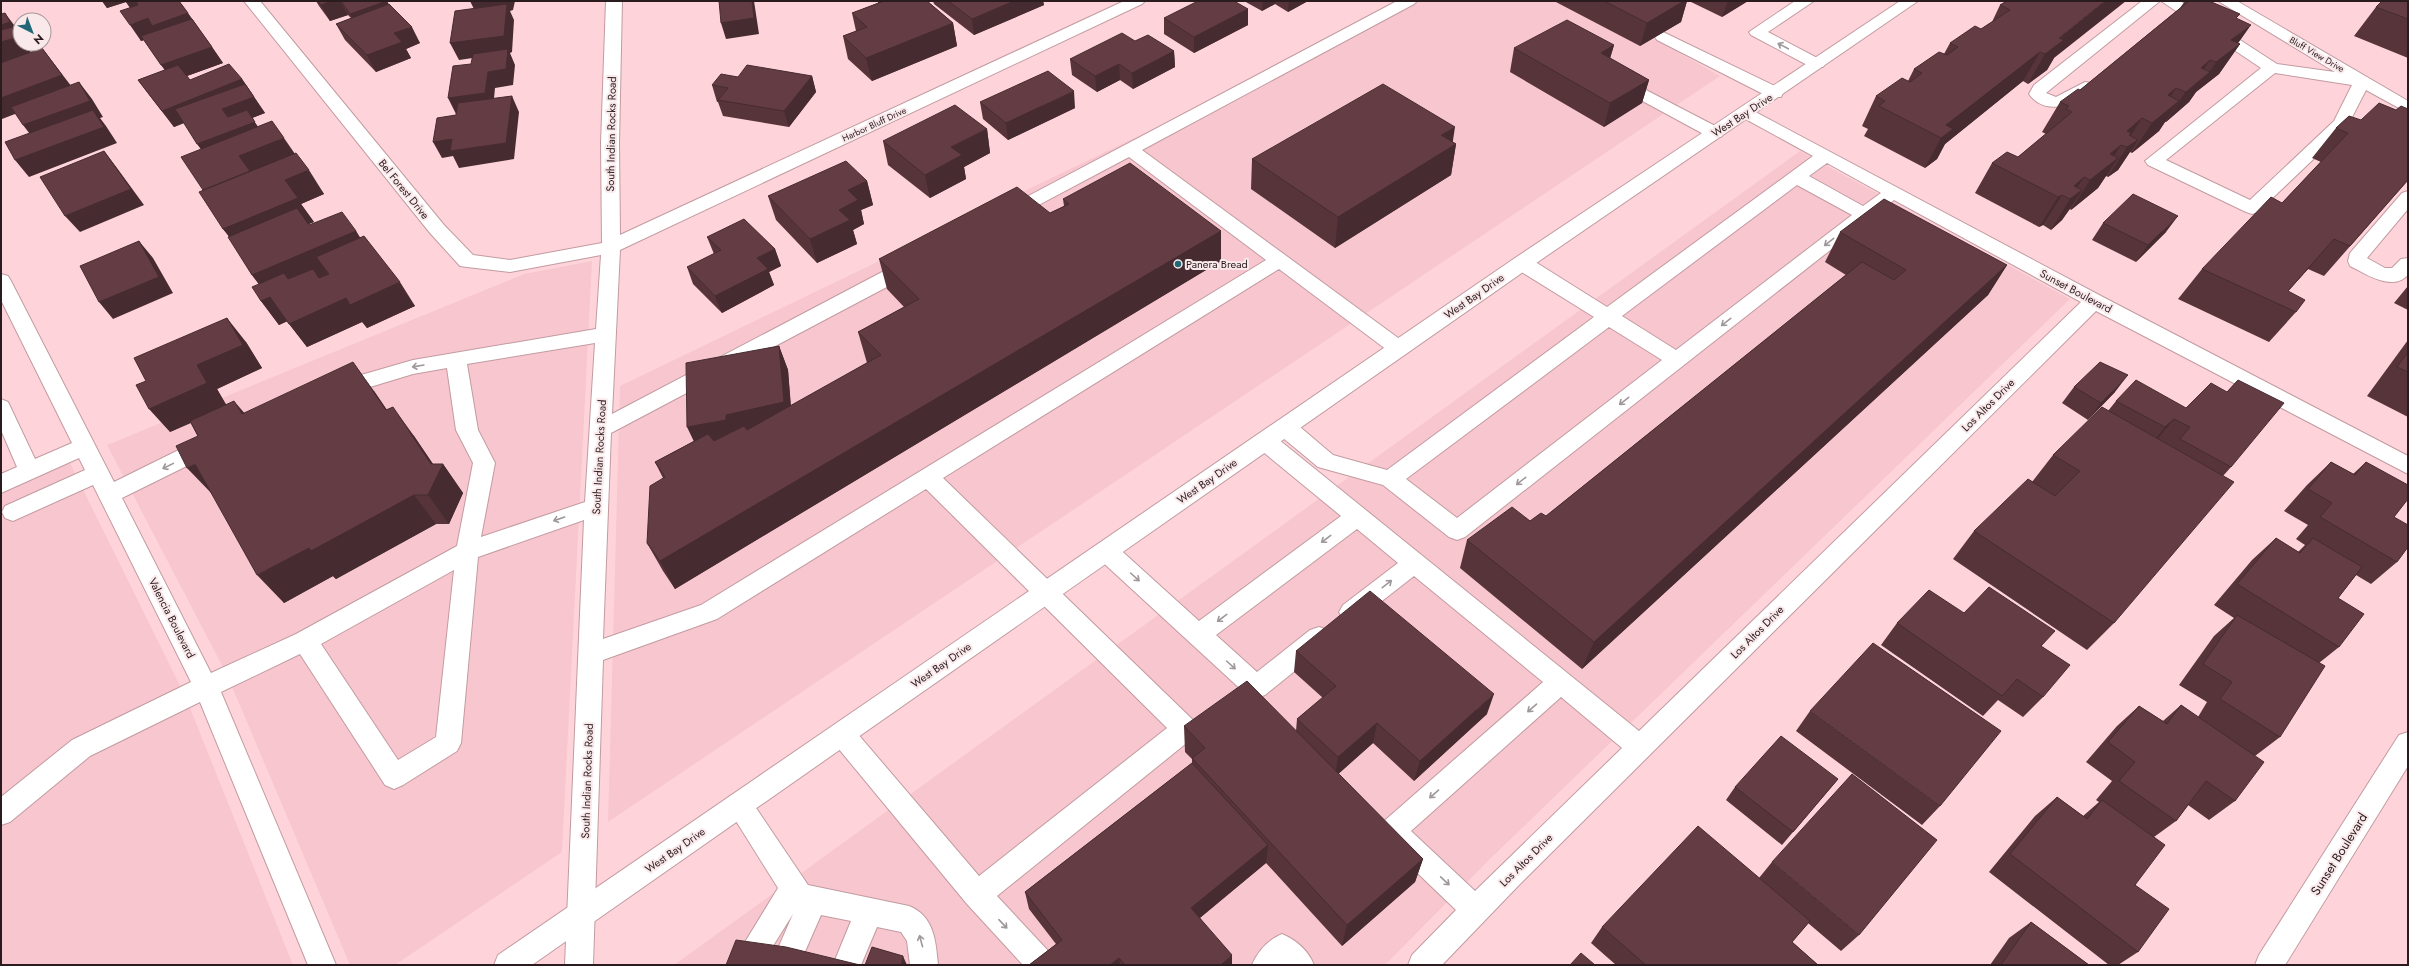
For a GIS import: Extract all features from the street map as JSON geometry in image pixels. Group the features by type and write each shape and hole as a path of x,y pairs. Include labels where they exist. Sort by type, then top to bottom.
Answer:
{"street":[{"name":"Bel Forest Drive","path":"252,1 437,229 467,261 510,266 611,247"},
{"name":"South Indian Rocks Road","path":"579,965 592,653 596,507 611,247 610,143 614,1"},
{"name":"Harbor Bluff Drive","path":"611,247 1137,1"},
{"path":"996,220 1409,1"},
{"path":"1806,1 1757,32 1817,64"},
{"name":"West Bay Drive","path":"508,965 1398,348 1910,1"},
{"path":"2097,77 2068,100 2059,103 2050,103 2041,99 2037,94 2040,89 2152,1"},
{"name":"Bluff View Drive","path":"2226,1 2408,108"},
{"path":"2173,9 2272,68 2362,81 2352,120 2252,208 2154,161 2272,68"},
{"path":"1663,37 1775,93"},
{"path":"1610,70 1609,76 1715,133"},
{"name":"Sunset Boulevard","path":"1746,112 2094,301 2408,466"},
{"path":"1130,149 1278,261 1398,348"},
{"path":"1390,479 1826,155"},
{"path":"1796,177 1864,214"},
{"path":"1284,427 1326,461 1390,479 1457,531 1893,192"},
{"path":"2408,197 2357,257 2357,261 2389,276 2397,275 2408,264"},
{"path":"601,430 925,258"},
{"path":"592,653 709,612 1278,261"},
{"path":"1522,263 1677,360"},
{"name":"Valencia Boulevard","path":"1,281 206,687 322,965"},
{"name":"Los Altos Drive","path":"1422,965 1640,747 2094,301"},
{"path":"320,395 349,384 412,367 606,334"},
{"path":"305,641 394,777 448,743 467,551 484,464 467,430 456,359"},
{"path":"1,407 30,471"},
{"path":"109,494 226,437"},
{"path":"1265,441 1640,747"},
{"path":"1,484 85,446"},
{"path":"13,512 99,473"},
{"path":"928,477 1185,729 977,895"},
{"path":"1,812 81,748 110,732 305,641 467,551 596,507"},
{"path":"1198,635 1357,516"},
{"path":"1106,551 1256,687 1414,563"},
{"path":"1476,910 1392,831 1561,682"},
{"path":"842,734 977,895 1042,965"},
{"name":"Sunset Boulevard","path":"2270,965 2408,743"},
{"path":"739,805 803,894 869,912 909,920 921,936 924,965"},
{"path":"756,947 803,894"},
{"path":"790,953 803,894"},
{"path":"847,965 869,912"},
{"path":"1266,965 1282,948 1300,965"}],"shaded area":[{"path":"1411,1 1588,1 1720,76 608,822 620,386 1377,21"},
{"path":"1800,151 2070,299 1490,859 1385,965 674,965"},
{"path":"592,261 562,852 395,965 350,965 227,675 107,445 524,274"},
{"path":"69,461 186,698 293,965 1,965 1,490"}],"building":[{"path":"136,1 179,1 188,13 152,26 148,18 130,25 120,11 138,5"},
{"path":"318,1 332,1 321,5"},
{"path":"341,1 387,1 350,14"},
{"path":"719,1 752,1 754,18 721,23"},
{"path":"884,1 927,1 953,23 866,58 843,36 867,27 852,13"},
{"path":"948,1 1014,1 972,19"},
{"path":"1198,1 1234,1 1248,9 1194,37 1164,18"},
{"path":"1604,1 1684,1 1647,23"},
{"path":"2007,1 2105,1 2059,38 2064,40 2045,54 2040,52 1946,125 1953,129 1941,138 1879,106 1885,101 1876,96 1902,78 1910,82 1922,73 1914,69 1939,52 1947,55 1958,47 1950,43 1975,26 1981,29 2010,10 2000,5"},
{"path":"2189,1 2209,1 2240,14 2236,18 2251,25 2231,40 2240,44 2216,62 2210,60 2201,68 2210,72 2186,92 2176,88 2168,95 2179,101 2152,123 2142,118 2127,131 2131,133 2129,135 2138,140 2127,147 2121,145 2110,154 2118,158 2090,180 2084,177 2074,186 2082,190 2070,199 2062,195 2058,197 1992,163 2007,152 2018,157 2072,112 2066,109 2069,106 2060,102 2078,89 2080,90"},
{"path":"2382,1 2408,1 2408,19 2376,7"},
{"path":"389,4 412,27 394,33 402,42 367,55 336,24"},
{"path":"507,4 504,36 450,43 455,11"},
{"path":"5,13 10,22 1,25 1,14"},
{"path":"192,19 212,47 161,65 141,36"},
{"path":"1567,20 1614,45 1601,53 1649,80 1610,103 1514,48"},
{"path":"12,27 12,39 1,42 1,30"},
{"path":"1122,33 1135,41 1148,35 1174,51 1132,73 1119,64 1095,76 1070,59"},
{"path":"508,49 506,69 488,72 485,93 448,98 453,66 471,64 473,54"},
{"path":"31,52 45,52 62,75 1,98 1,63"},
{"path":"229,64 242,79 162,111 138,80 178,65 190,80"},
{"path":"747,65 812,76 784,111 718,100 728,88 712,85 721,74 738,77"},
{"path":"1048,71 1074,91 1006,123 980,102"},
{"path":"79,82 90,101 23,125 11,107"},
{"path":"245,84 254,97 222,109 228,117 247,110 255,122 197,144 175,109"},
{"path":"1383,84 1455,127 1441,135 1456,144 1338,217 1252,159"},
{"path":"512,96 506,143 450,151 452,139 433,142 437,118 456,115 458,103"},
{"path":"2379,103 2396,110 2401,106 2408,109 2408,180 2350,246 2334,239 2288,291 2305,300 2296,312 2202,269 2271,197 2282,203 2348,133 2336,128 2349,116 2361,120"},
{"path":"955,105 987,129 951,147 962,155 925,175 883,141"},
{"path":"93,110 104,127 15,160 5,142"},
{"path":"272,121 284,138 239,156 250,171 203,190 181,157"},
{"path":"104,151 131,189 65,216 40,177"},
{"path":"296,153 309,170 285,180 298,198 223,229 199,192"},
{"path":"846,161 867,181 848,190 858,200 839,210 850,220 810,239 768,196"},
{"path":"1130,163 1221,231 660,561 647,543 650,486 665,477 655,462 708,434 714,441 744,426 747,430 881,355 858,332 919,299 879,259 1017,187 1050,213 1069,204 1063,199"},
{"path":"2133,194 2178,216 2148,245 2103,223"},
{"path":"1884,199 2007,265 1594,642 1467,540 1512,507 1530,521 1541,513 1546,516 1862,262 1894,280 1906,270 1840,232"},
{"path":"297,208 309,225 342,212 356,231 252,275 228,237"},
{"path":"744,219 775,249 757,258 768,269 715,296 687,267 721,250 707,237"},
{"path":"364,236 400,282 350,305 346,298 289,324 270,297 261,301 252,287 284,273 288,279 313,269 319,278 329,274 316,257"},
{"path":"139,241 159,277 99,302 80,266"},
{"path":"227,318 243,345 197,365 207,383 149,409 136,385 146,381 134,358"},
{"path":"779,346 784,402 726,415 726,420 687,427 686,363"},
{"path":"2408,352 2408,372 2397,367"},
{"path":"353,362 386,410 393,407 431,464 443,464 428,495 414,495 311,551 309,548 257,575 195,464 187,468 176,446 198,436 190,421 234,401 242,414"},
{"path":"2100,362 2128,375 2101,403 2074,387"},
{"path":"2136,380 2186,408 2211,383 2227,392 2238,380 2284,403 2231,467 2180,439 2190,427 2174,419 2165,427 2116,401"},
{"path":"2102,407 2234,482 2114,623 1974,531 2028,479 2055,496 2080,471 2053,455"},
{"path":"2331,462 2355,475 2366,462 2408,485 2408,499 2394,517 2408,525 2408,547 2397,562 2320,517 2332,503 2308,489"},
{"path":"2276,538 2300,553 2313,538 2362,567 2338,598 2364,614 2339,647 2237,584"},
{"path":"1989,587 2055,631 2041,646 2070,665 2043,697 2017,679 2002,696 1897,623 1929,590 1964,613"},
{"path":"1370,591 1494,694 1420,761 1377,723 1338,757 1297,719 1336,686 1296,651"},
{"path":"2237,615 2325,666 2280,737 2220,699 2232,682 2203,664"},
{"path":"1873,643 2001,731 1940,806 1810,711"},
{"path":"1247,681 1423,859 1347,925 1192,758 1205,748 1184,726"},
{"path":"2181,705 2264,762 2235,801 2206,781 2176,821 2119,781 2135,762 2108,742 2139,706 2167,724"},
{"path":"1781,736 1838,779 1793,832 1735,787"},
{"path":"1192,763 1268,845 1191,908 1232,955 1221,965 1125,965 1119,958 1110,965 1029,965 1062,940 1025,892"},
{"path":"1852,774 1937,840 1859,935 1772,862"},
{"path":"2057,797 2087,819 2102,800 2165,845 2135,885 2169,909 2138,952 2010,854"},
{"path":"1698,826 1810,921 1792,942 1818,965 1646,965 1602,927"},
{"path":"2031,922 2089,965 2001,965"},
{"path":"736,940 786,947 860,965 726,965"},
{"path":"872,947 903,956 901,965 865,965"},
{"path":"1581,953 1595,965 1570,965"}],"place":[{"name":"Panera Bread","path":"1178,264"}]}
